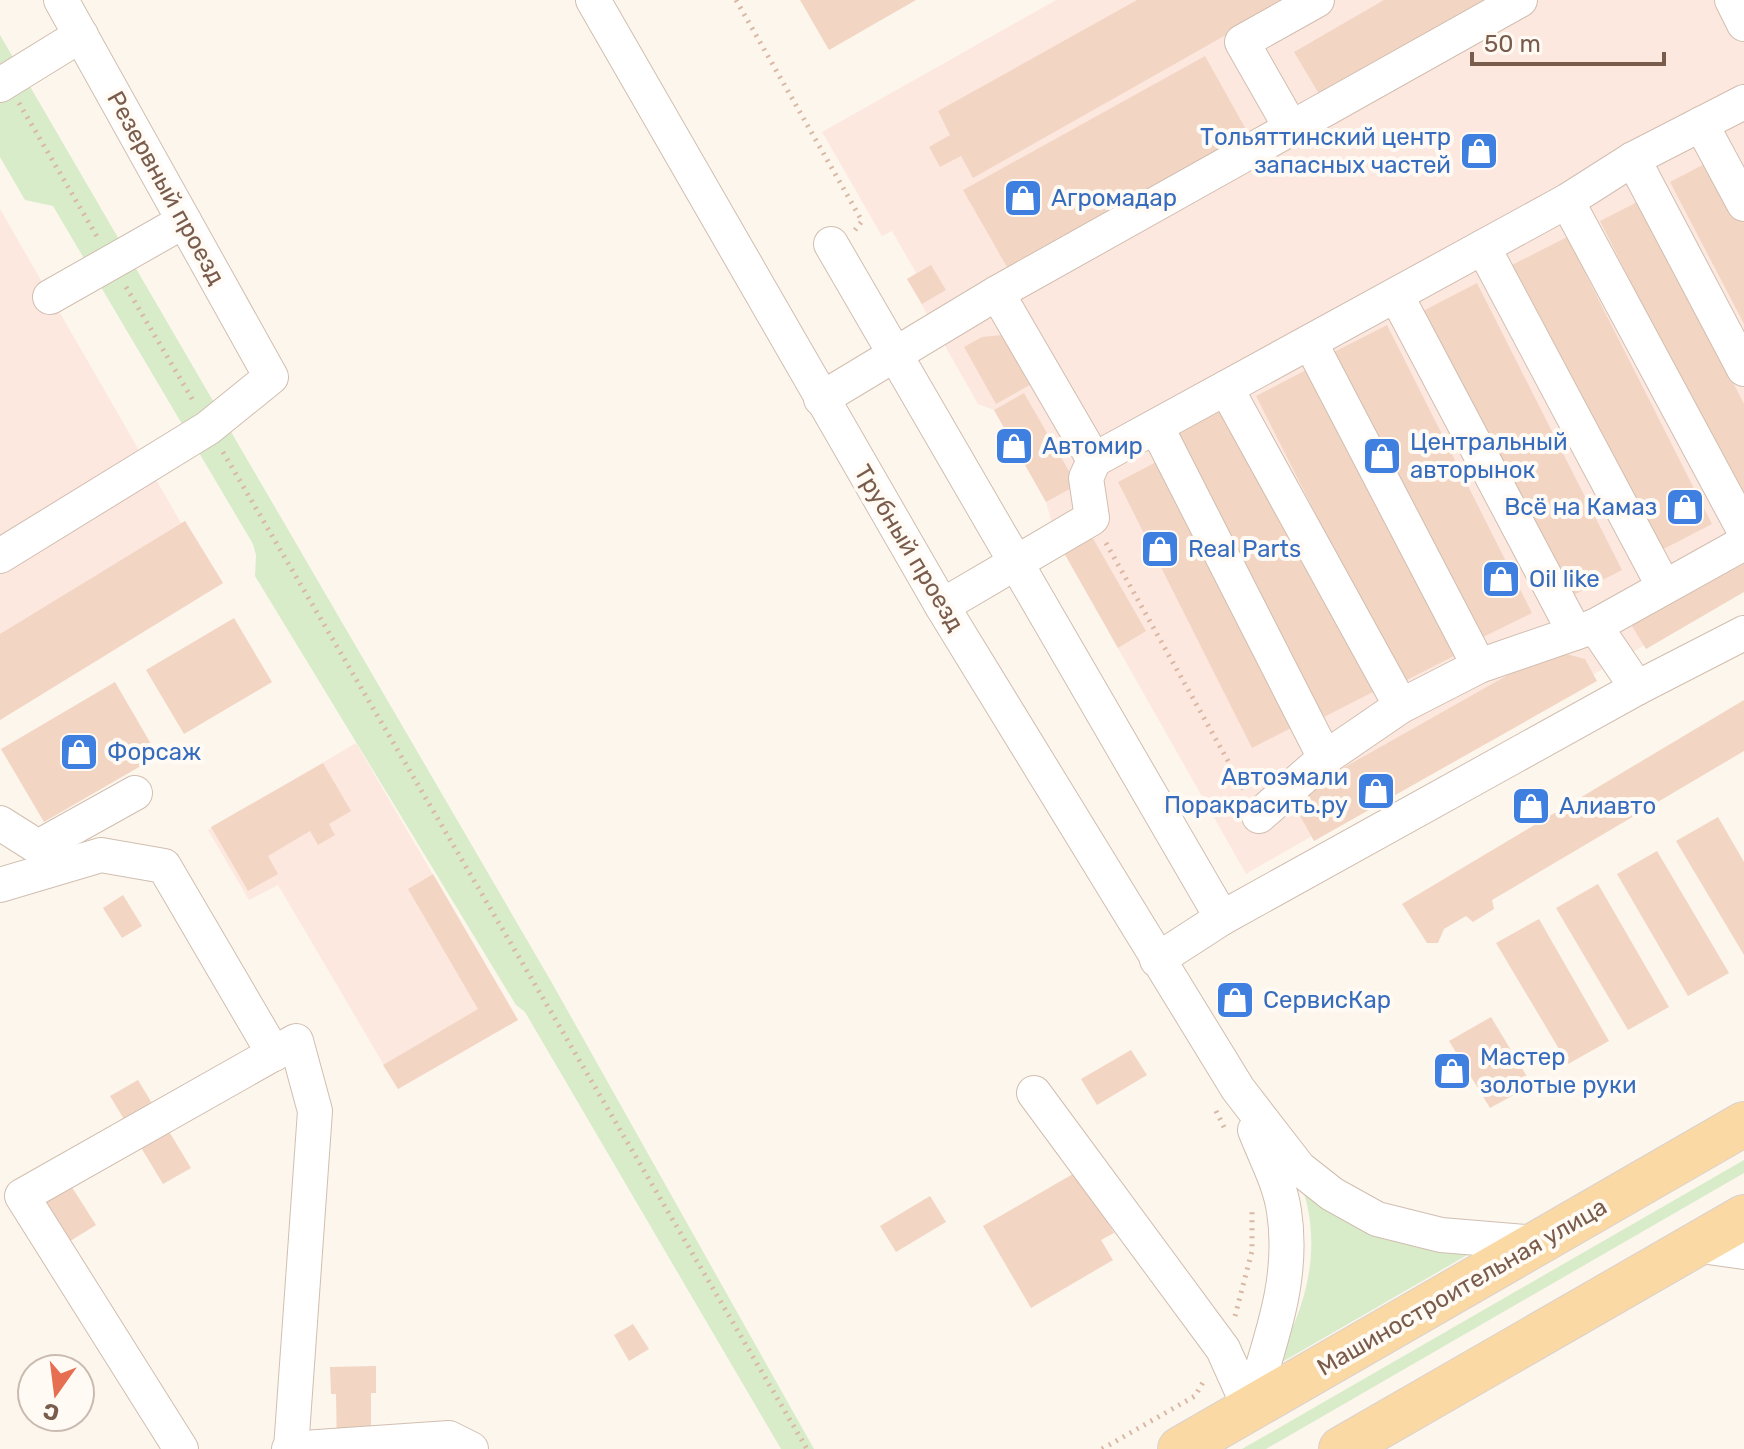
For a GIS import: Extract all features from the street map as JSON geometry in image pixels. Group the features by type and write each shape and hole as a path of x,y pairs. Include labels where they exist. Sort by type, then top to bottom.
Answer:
{"main road":[{"name":"Машиностроительная улица","path":"1180,1449 1744,1124"},
{"path":"1341,1449 1744,1217"}],"street":[{"name":"Резервный проезд","path":"61,0 271,377 208,428"},
{"path":"1291,128 1242,42 1317,0"},
{"path":"821,399 997,293 1520,0"},
{"path":"1732,0 1744,24"},
{"name":"Трубный проезд","path":"606,4 821,399 942,606 1157,960 1224,1094"},
{"path":"3,83 81,35"},
{"path":"942,606 1092,518 1086,478 1094,460 1567,201 1633,159 1744,102"},
{"path":"1701,124 1744,204"},
{"path":"1633,159 1744,369"},
{"path":"1567,201 1744,530"},
{"path":"50,297 184,221"},
{"path":"1483,247 1664,587"},
{"path":"834,248 1222,918"},
{"path":"997,293 1094,460"},
{"path":"1396,295 1585,630 1637,688"},
{"path":"1310,342 1479,666"},
{"path":"1226,388 1401,706"},
{"path":"0,556 208,428"},
{"path":"1157,428 1325,758"},
{"path":"1259,816 1325,758 1401,706 1479,666 1585,630 1744,543"},
{"path":"1157,960 1222,918 1637,688 1744,633"},
{"path":"0,823 38,847 135,793"},
{"path":"0,885 101,855 164,866 285,1048 315,1111 290,1448 449,1438 471,1449"},
{"path":"181,1449 22,1196 285,1048"},
{"path":"1034,1093 1223,1349 1250,1409"},
{"path":"1224,1094 1299,1168 1332,1194 1377,1219 1441,1235 1538,1243"},
{"path":"1224,1094 1284,1210 1286,1257 1282,1305 1250,1409"},
{"path":"1694,1245 1744,1252"}],"path":[{"path":"736,0 862,221 834,248"},
{"path":"3,83 112,262 807,1449"},
{"path":"1092,518 1259,816"},
{"path":"1224,1094 1232,1141"},
{"path":"1102,1449 1195,1396 1223,1349 1245,1291 1252,1251 1252,1204"}],"shaded area":[{"name":"Центральный авторынок","path":"1056,0 1744,0 1744,588 1246,874 1056,539 1046,502 994,410 978,404 907,279 916,273 892,231 882,236 822,132"},
{"path":"0,209 181,523 185,521 223,583 0,720"},
{"path":"356,743 518,1020 398,1089 278,885 249,900 208,830"}],"green space":[{"path":"0,35 552,983 814,1449 781,1449 525,1012 516,1005 255,576 253,544 53,206 25,200 0,157"},
{"path":"1744,1160 1744,1173 1266,1449 1242,1449"},
{"path":"1303,1190 1476,1250 1270,1369 1293,1327 1307,1282 1311,1237"}],"building":[{"path":"800,0 916,0 829,50"},
{"path":"1137,0 1288,0 973,178 961,156 940,167 929,147 950,135 938,111"},
{"path":"1384,0 1493,0 1322,99 1294,52"},
{"path":"1205,56 1248,133 1007,267 963,190"},
{"path":"1712,160 1744,221 1744,324 1670,182"},
{"path":"1641,200 1744,404 1744,507 1600,221"},
{"path":"1567,237 1712,524 1658,552 1512,265"},
{"path":"931,265 946,290 922,304 907,279"},
{"path":"1477,283 1622,570 1568,598 1423,311"},
{"path":"1387,325 1532,613 1477,640 1332,353"},
{"path":"1002,335 1030,385 996,404 964,347 982,337"},
{"path":"1310,368 1456,655 1401,683 1256,396"},
{"path":"1024,393 1077,485 1046,502 994,410"},
{"path":"1230,404 1375,691 1320,719 1175,432"},
{"path":"1162,459 1297,725 1252,748 1118,482"},
{"path":"185,521 223,583 0,720 0,634"},
{"path":"1091,535 1146,631 1118,648 1063,551"},
{"path":"1744,555 1744,592 1646,649 1629,621"},
{"path":"234,618 272,682 184,734 146,670"},
{"path":"1552,650 1585,659 1597,681 1314,841 1290,798"},
{"path":"115,682 158,756 44,822 1,749"},
{"path":"1744,700 1744,751 1492,900 1494,909 1473,922 1466,916 1444,929 1438,943 1427,943 1402,904"},
{"path":"323,763 351,811 329,824 335,835 318,845 310,831 268,856 278,874 248,891 211,827"},
{"path":"1718,817 1744,862 1744,955 1676,841"},
{"path":"1657,851 1729,973 1688,996 1617,874"},
{"path":"433,874 518,1020 398,1089 383,1065 478,1009 408,889"},
{"path":"1598,884 1669,1007 1628,1030 1556,908"},
{"path":"123,895 142,926 122,938 103,908"},
{"path":"1539,919 1609,1041 1568,1064 1496,943"},
{"path":"1491,1017 1532,1085 1490,1108 1449,1041"},
{"path":"1131,1050 1147,1075 1097,1105 1081,1079"},
{"path":"138,1080 191,1168 163,1184 110,1096"},
{"path":"54,1159 96,1225 59,1248 17,1181"},
{"path":"1078,1171 1114,1233 1101,1240 1113,1260 1031,1308 983,1226"},
{"path":"930,1196 946,1222 896,1252 880,1226"},
{"path":"633,1324 649,1349 629,1361 614,1335"},
{"path":"376,1366 376,1393 371,1393 371,1449 337,1449 336,1394 331,1394 330,1367"}],"place":[{"name":"Тольяттинский центр запасных частей","path":"1479,151"},
{"name":"Агромадар","path":"1023,198"},
{"name":"Автомир","path":"1014,446"},
{"name":"Центральный авторынок","path":"1382,456"},
{"name":"Всё на Камаз","path":"1685,507"},
{"name":"Real Parts","path":"1160,549"},
{"name":"Oil like","path":"1501,579"},
{"name":"Форсаж","path":"79,752"},
{"name":"Автоэмали Поракрасить.ру","path":"1376,791"},
{"name":"Алиавто","path":"1531,806"},
{"name":"СервисКар","path":"1235,1000"},
{"name":"Мастер золотые руки","path":"1452,1071"}]}
